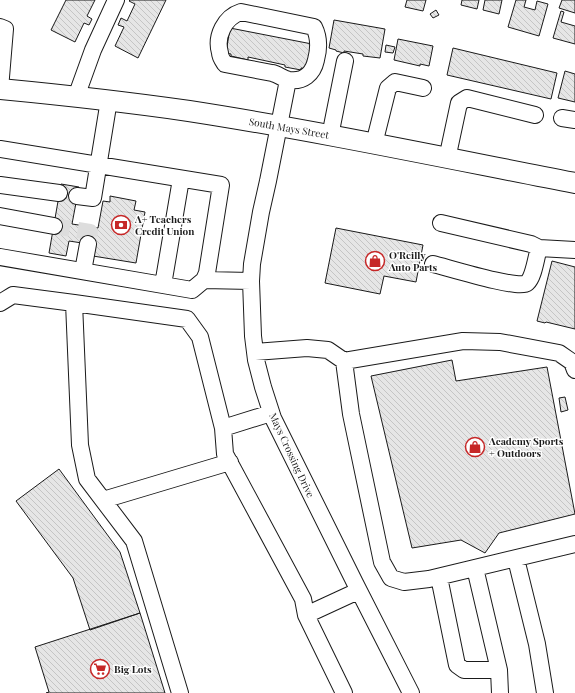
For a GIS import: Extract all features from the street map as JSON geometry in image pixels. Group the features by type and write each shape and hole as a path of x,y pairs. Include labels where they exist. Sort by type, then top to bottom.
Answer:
{"main road":[{"name":"South Mays Street","path":"0,89 109,100 190,111 374,144 575,183"}],"street":[{"path":"76,97 93,50 116,0"},
{"path":"241,12 314,27 317,34 317,55 312,71 305,78 288,80 277,74 225,64 220,55 218,46 219,37 228,20 234,14 241,12"},
{"path":"0,27 5,29 0,89"},
{"path":"330,136 345,61"},
{"name":"Mays Crossing Drive","path":"288,80 252,264 251,281 253,336 263,387 271,413 298,470 411,693"},
{"path":"374,144 388,88 395,82 423,88"},
{"path":"447,158 459,103 467,98 535,115"},
{"path":"77,196 93,198 109,100"},
{"path":"0,149 221,186 208,273 204,280 192,290 0,256"},
{"path":"163,285 181,179"},
{"path":"0,185 59,193"},
{"path":"0,216 54,226"},
{"path":"441,223 531,244 539,248 575,250"},
{"path":"84,271 88,244"},
{"path":"433,264 510,284 523,285 527,283 532,276 539,248"},
{"path":"204,280 251,281"},
{"path":"0,302 13,295 188,319 200,337 223,428 225,454 303,599 306,615 344,693"},
{"path":"74,303 80,445 87,479 134,541 180,693"},
{"path":"344,362 463,341 492,342 559,353 572,362 575,370"},
{"path":"256,352 307,348 328,350 344,362 351,414 382,562 391,578 404,582 439,577 575,544"},
{"path":"223,428 271,413"},
{"path":"103,500 230,462"},
{"path":"516,558 537,644 545,693"},
{"path":"475,568 498,670 500,693"},
{"path":"439,577 457,665 464,670 498,670"},
{"path":"306,615 358,591"}],"building":[{"path":"66,0 95,0 87,16 92,19 89,25 84,23 75,42 51,30"},
{"path":"166,0 138,58 115,46 124,27 118,25 121,18 127,21 135,4 129,1"},
{"path":"407,0 426,0 423,11 405,7"},
{"path":"462,0 479,0 477,9 461,5"},
{"path":"485,0 502,0 499,14 483,10"},
{"path":"516,0 526,0 524,7 535,10 537,1 548,4 539,36 508,27"},
{"path":"562,0 575,0 575,13 559,8"},
{"path":"436,10 439,15 433,18 430,14"},
{"path":"561,11 564,12 561,22 575,26 575,44 553,38"},
{"path":"334,20 385,29 380,58 363,56 363,54 344,51 344,53 329,48"},
{"path":"230,28 312,44 307,69 301,68 301,70 248,57 248,60 231,56 231,54 226,53"},
{"path":"398,39 433,46 429,66 420,64 420,66 394,60"},
{"path":"386,45 395,47 393,53 385,52"},
{"path":"453,48 557,73 551,99 447,75"},
{"path":"565,71 575,74 575,102 558,98"},
{"name":"A+ Teachers Credit Union","path":"61,184 79,187 72,224 98,228 103,201 110,202 110,196 136,201 134,210 145,212 136,263 93,256 95,245 69,241 66,256 49,253"},
{"name":"O'Reilly Auto Parts","path":"336,228 423,245 416,282 384,276 380,294 325,283"},
{"path":"552,261 575,267 575,329 537,321"},
{"name":"Academy Sports + Outdoors","path":"452,360 456,381 547,367 575,514 499,533 485,553 461,540 412,548 371,376"},
{"path":"565,397 568,410 561,412 559,398"},
{"path":"59,469 120,552 140,613 90,630 73,578 16,501"},
{"name":"Big Lots","path":"140,613 165,693 46,693 49,692 35,647"}],"tunnel":[{"path":"54,226 90,232 88,244"}],"place":[{"name":"A+ Teachers Credit Union","path":"121,225"},
{"name":"O'Reilly Auto Parts","path":"375,261"},
{"name":"Academy Sports + Outdoors","path":"475,447"},
{"name":"Big Lots","path":"100,669"}]}
